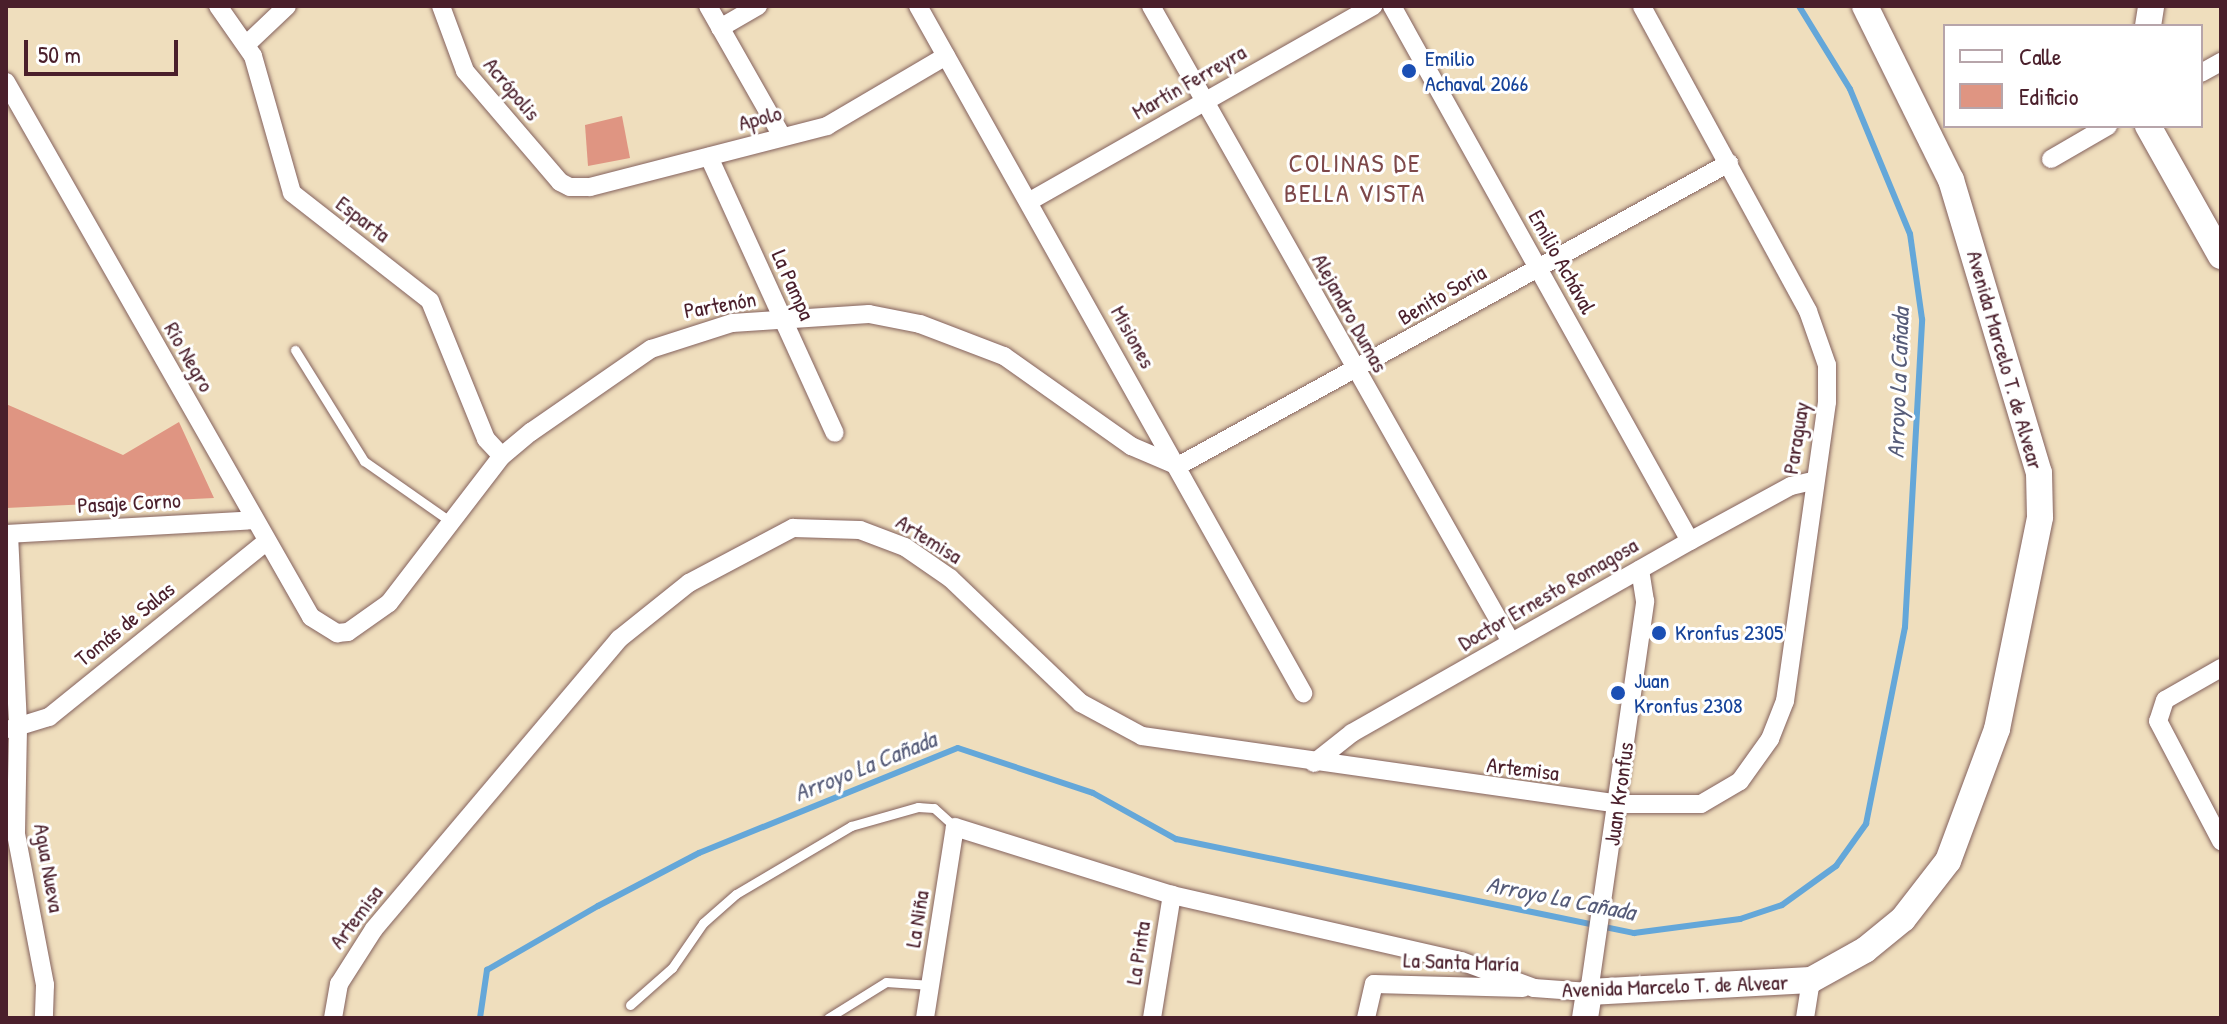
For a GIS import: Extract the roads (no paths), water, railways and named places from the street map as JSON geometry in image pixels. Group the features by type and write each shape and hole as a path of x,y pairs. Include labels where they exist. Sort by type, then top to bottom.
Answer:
{"main road":[{"name":"Avenida Marcelo T. de Alvear","path":"1587,1005 1811,980 1865,950 1903,919 1948,861 1997,729 2040,517 2039,473 2026,420 1951,180 1865,6"},
{"path":"2149,128 2221,256"}],"street":[{"name":"Esparta","path":"218,6 247,44 292,193 430,301 486,439 502,456"},
{"path":"247,44 287,6"},
{"name":"Acrópolis","path":"441,6 465,71 560,182 570,187"},
{"path":"708,6 782,136"},
{"path":"720,28 758,6"},
{"name":"Misiones","path":"918,6 1303,693"},
{"name":"Alejandro Dumas","path":"1151,6 1355,372 1511,642"},
{"name":"Martín Ferreyra","path":"1030,201 1373,6"},
{"name":"Emilio Achával","path":"1392,6 1690,541"},
{"name":"Paraguay","path":"1618,804 1701,804 1740,781 1770,739 1785,701 1813,481 1827,402 1820,339 1729,163 1642,6"},
{"name":"Apolo","path":"570,187 590,187 847,119 946,56"},
{"path":"2203,72 2221,62"},
{"name":"Río Negro","path":"6,82 311,617 324,629 348,632"},
{"path":"2051,159 2105,128"},
{"name":"La Pampa","path":"709,157 835,433"},
{"name":"Benito Soria","path":"1178,466 1355,372 1729,163"},
{"name":"Partenón","path":"348,632 389,603 502,456 651,349 732,323 869,314 920,324 1004,356 1131,446 1178,466"},
{"name":"Doctor Ernesto Romagosa","path":"1314,763 1352,733 1640,569 1791,486 1813,481"},
{"name":"Pasaje Corno","path":"7,534 255,520"},
{"name":"Artemisa","path":"333,1018 339,984 374,929 619,639 689,583 793,528 860,530 932,563 1081,703 1121,729 1181,745 1618,804"},
{"name":"Agua Nueva","path":"7,534 16,834 45,985 44,1018"},
{"name":"Tomás de Salas","path":"12,728 49,717 267,541"},
{"name":"Juan Kronfus","path":"1587,1005 1645,601 1640,569"},
{"path":"2221,668 2165,700 2158,721 2221,841"},
{"name":"Avenida Marcelo T. de Alvear","path":"955,827 1172,895 1461,961 1587,1005"},
{"name":"La Niña","path":"925,1018 955,827"},
{"name":"La Pinta","path":"1152,1018 1172,895"},
{"path":"1805,1018 1811,980"},
{"name":"La Santa María","path":"1366,1018 1374,984 1534,988"}],"lane":[{"path":"295,350 364,461 451,522"},
{"path":"630,1005 672,968 703,923 736,894 851,826 918,807 934,808 955,827"},
{"path":"828,1018 886,982 931,985"}],"waterway":[{"name":"Arroyo La Cañada","path":"480,1018 487,970 598,906 699,853 958,748 1093,793 1176,839 1634,933 1740,919 1782,905 1836,866 1866,824 1905,627 1922,319 1910,234 1850,89 1799,6"}],"place":[{"name":"Emilio Achaval 2066","path":"1409,71"},
{"name":"Kronfus 2305","path":"1659,633"},
{"name":"Juan Kronfus 2308","path":"1618,693"}],"district":[{"name":"COLINAS DE BELLA VISTA","path":"1355,178"}]}
